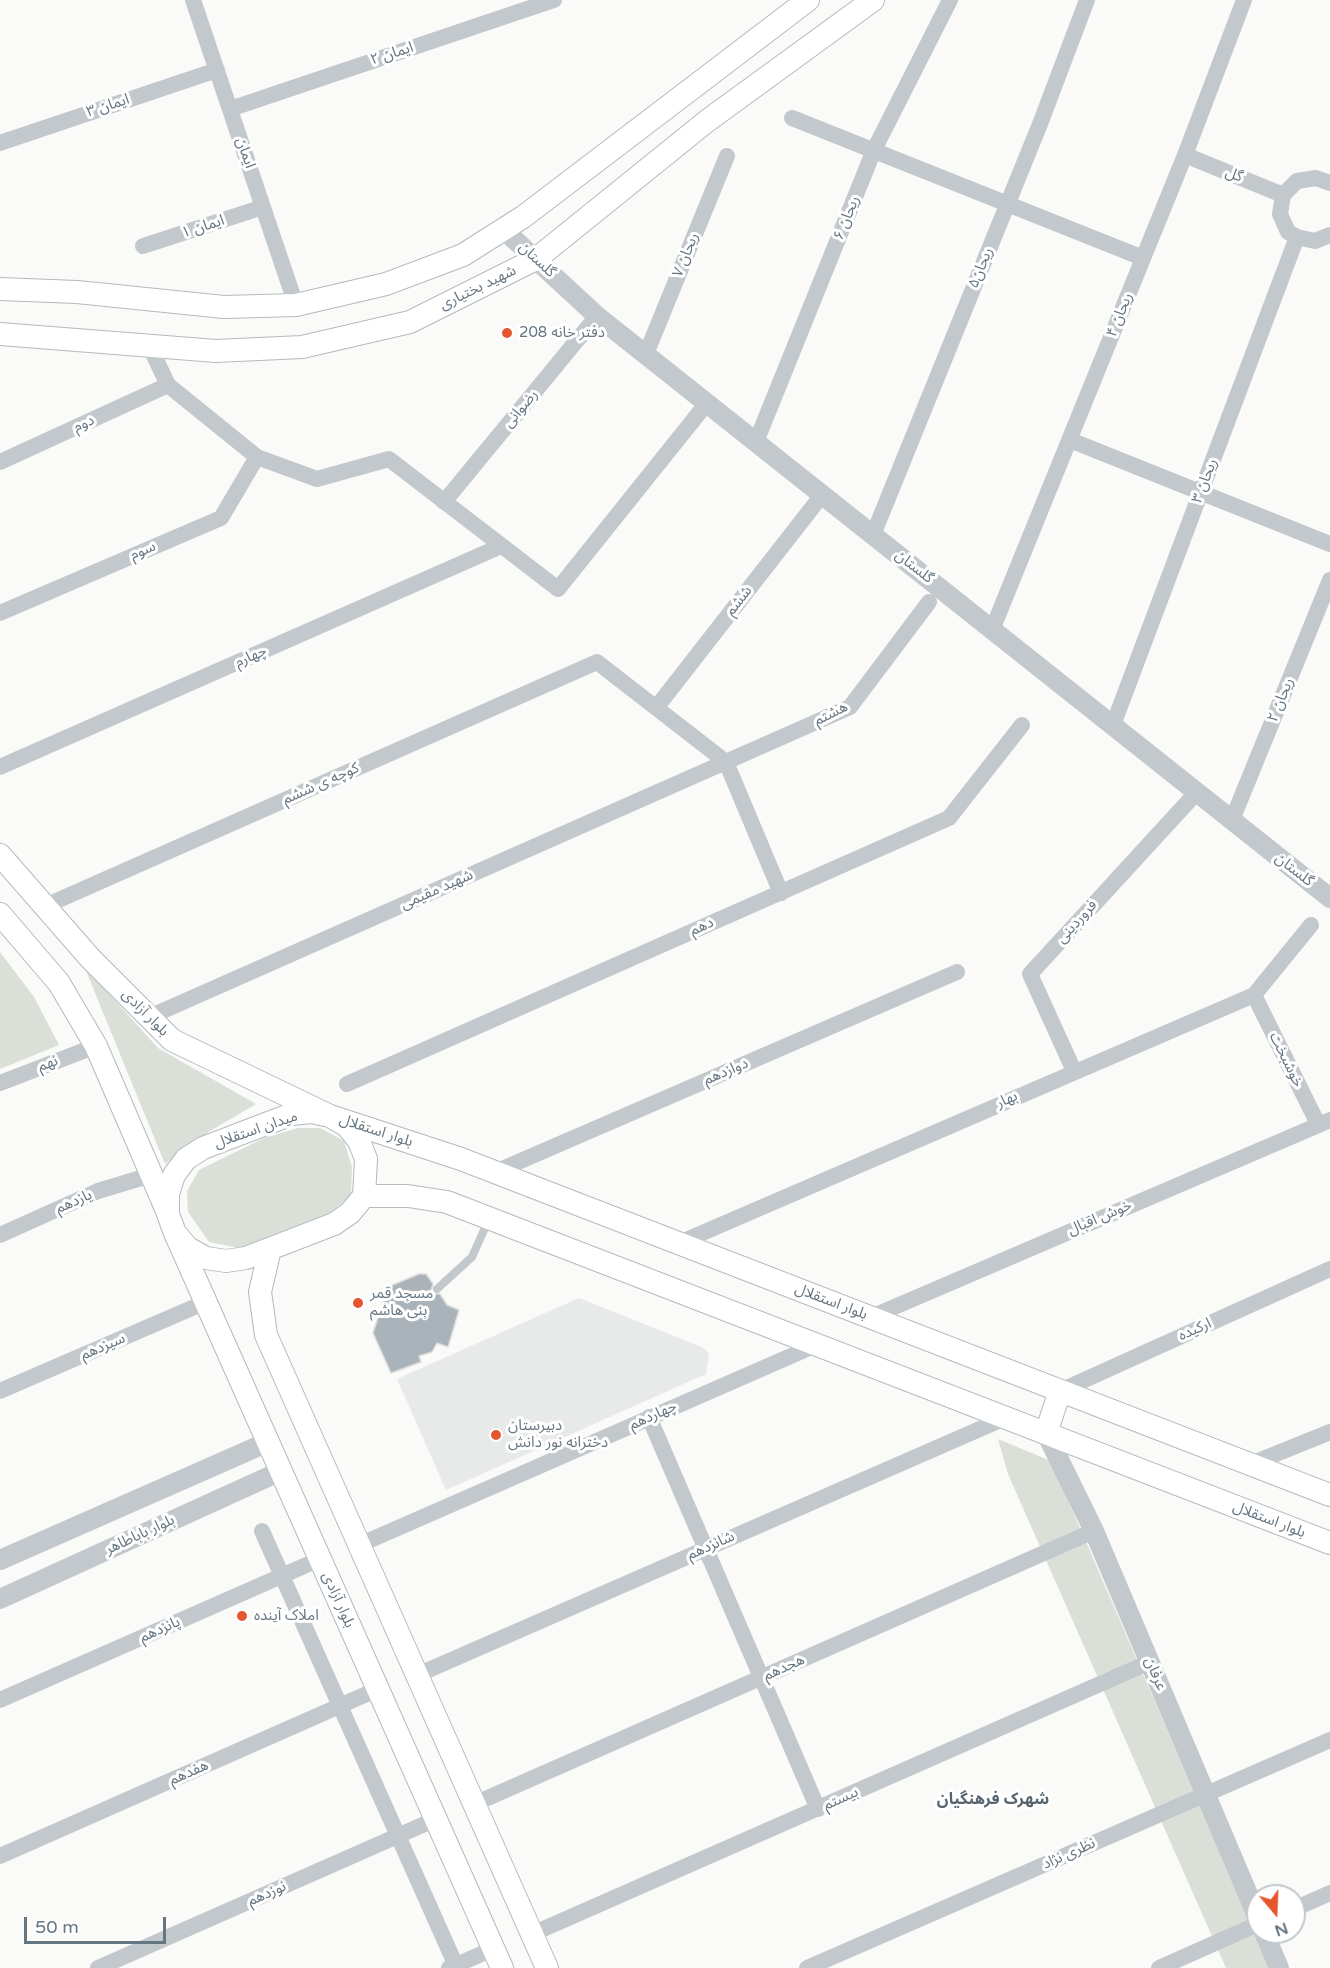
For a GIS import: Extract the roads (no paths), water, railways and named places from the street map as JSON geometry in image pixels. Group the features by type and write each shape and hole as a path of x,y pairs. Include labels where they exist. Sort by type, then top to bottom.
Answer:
{"main road":[{"path":"0,288 76,292 224,307 296,305 386,284 463,255 503,229 808,0"},
{"name":"شهید بختیاری","path":"0,334 216,351 302,347 410,322 536,259 707,121 873,0"},
{"name":"بلوار آزادی","path":"0,855 90,958 172,1040 330,1116"},
{"name":"بلوار آزادی","path":"0,914 59,983 96,1046 206,1302 498,1958"},
{"name":"میدان استقلال","path":"172,1223 168,1194 174,1175 186,1159 203,1148 292,1114 311,1112 330,1116"},
{"path":"172,1223 188,1248 206,1258 226,1262 246,1258 334,1224 350,1213 364,1196 366,1159 359,1141 347,1126 330,1116"},
{"name":"بلوار استقلال","path":"330,1116 495,1172 1330,1495"},
{"name":"بلوار استقلال","path":"364,1196 408,1196 447,1202 1330,1543"},
{"path":"270,1249 260,1292 266,1335 547,1968"},
{"path":"1046,1433 1060,1391"}],"street":[{"name":"ایمان","path":"193,0 296,305"},
{"name":"ایمان ۲","path":"230,109 554,0"},
{"name":"ریحان ۶","path":"756,442 874,150 950,0"},
{"name":"ریحان۵","path":"873,535 1008,203 1087,0"},
{"name":"ریحان ۴","path":"992,630 1185,155 1244,0"},
{"name":"ایمان ۳","path":"0,143 217,70"},
{"path":"792,118 1143,258"},
{"name":"گل","path":"1185,155 1283,195"},
{"name":"ریحان ۷","path":"646,354 727,156"},
{"path":"1329,178 1306,178 1289,187 1283,195 1280,214 1283,224 1297,237 1314,241 1330,235"},
{"name":"ایمان ۱","path":"144,246 263,207"},
{"name":"گلستان","path":"503,229 597,316 1330,898"},
{"name":"ریحان ۳","path":"1113,726 1297,237"},
{"name":"رضوانی","path":"444,502 597,316"},
{"path":"148,345 168,385 257,457 317,479 389,459 558,590 707,403"},
{"name":"دوم","path":"0,462 168,385"},
{"path":"1070,440 1330,544"},
{"name":"سوم","path":"0,613 221,518 257,457"},
{"name":"ششم","path":"656,708 822,495"},
{"name":"چهارم","path":"0,768 501,546"},
{"name":"ریحان ۲","path":"1232,820 1330,580"},
{"name":"هشتم","path":"726,762 850,707 929,602"},
{"name":"کوچه ی ششم","path":"45,906 597,662 656,708"},
{"path":"656,708 726,762 781,892"},
{"name":"دهم","path":"347,1084 949,818 1023,725"},
{"name":"شهید مقیمی","path":"149,1017 726,762"},
{"name":"فروردینی","path":"1074,1071 1030,974 1197,792"},
{"name":"بهار","path":"679,1243 1254,995 1311,925"},
{"name":"دوازدهم","path":"495,1172 957,972"},
{"name":"خوشبخت","path":"1254,995 1324,1122"},
{"name":"نهم","path":"0,1083 96,1046"},
{"name":"خوش اقبال","path":"870,1317 1324,1122"},
{"name":"یازدهم","path":"0,1234 98,1191 151,1175"},
{"name":"ارکیده","path":"1060,1391 1330,1269"},
{"name":"سیزدهم","path":"0,1391 206,1302"},
{"name":"چهاردهم","path":"359,1545 816,1345"},
{"path":"649,1417 819,1809"},
{"name":"شانزدهم","path":"417,1675 1005,1418"},
{"path":"1251,1464 1330,1432"},
{"name":"عرفان","path":"1046,1433 1094,1531 1246,1889"},
{"path":"0,1560 268,1442"},
{"name":"بلوار باباطاهر","path":"0,1599 281,1471"},
{"path":"262,1531 454,1967 498,1958"},
{"name":"هجدهم","path":"474,1804 1094,1531"},
{"name":"پانزدهم","path":"0,1700 320,1559"},
{"name":"بیستم","path":"532,1934 1150,1662"},
{"name":"هفدهم","path":"0,1856 378,1689"},
{"name":"نظری نژاد","path":"807,1968 1330,1740"},
{"name":"نوزدهم","path":"98,1968 436,1819"},
{"path":"1306,1904 1330,1893"},
{"path":"1159,1968 1246,1929"},
{"path":"1269,1944 1279,1968"}],"lane":[{"path":"436,1289 472,1257 489,1218"}],"place":[{"name":"دفتر خانه 208","path":"507,333"},
{"name":"مسجد قمر بنی هاشم","path":"358,1303"},
{"name":"دبیرستان دخترانه نور دانش","path":"496,1435"},
{"name":"املاک آینده","path":"242,1616"}],"district":[{"name":"شهرک فرهنگیان","path":"993,1800"}]}
